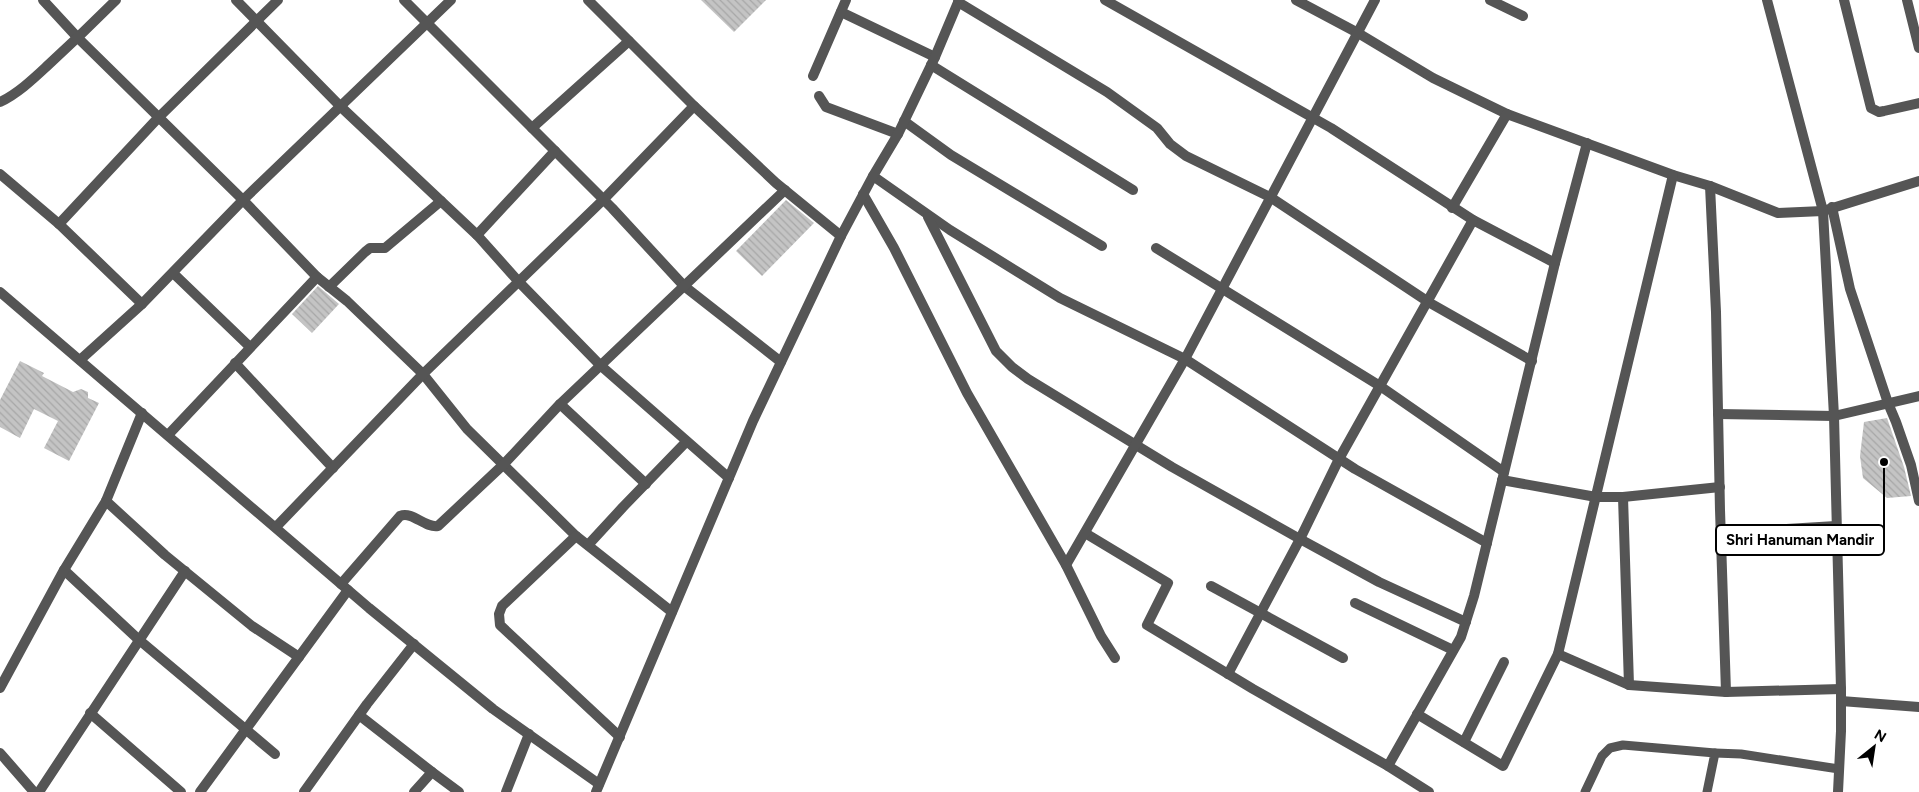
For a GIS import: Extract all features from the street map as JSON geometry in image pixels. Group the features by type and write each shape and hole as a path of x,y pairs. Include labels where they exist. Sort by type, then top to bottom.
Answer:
{"street":[{"path":"43,0 78,38 243,200 317,277 347,301 423,374 467,429 576,536 672,612"},
{"path":"0,102 9,98 33,79 116,0"},
{"path":"236,0 341,107 478,236 519,282 600,365 729,478"},
{"path":"58,224 158,118 278,0"},
{"path":"404,0 603,200 684,286 781,362"},
{"path":"80,360 142,304 243,200 450,0"},
{"path":"588,0 694,106 785,190 841,236"},
{"path":"813,76 846,0"},
{"path":"1105,0 1312,117 1392,166 1452,208 1555,263"},
{"path":"1296,0 1307,3 1433,78 1507,114 1778,212 1827,209 1919,181"},
{"path":"1066,565 1185,358 1375,0"},
{"path":"1490,0 1523,16"},
{"path":"1767,0 1850,289 1911,465 1919,501"},
{"path":"1844,0 1871,108 1879,112 1919,103"},
{"path":"1907,0 1919,48"},
{"path":"0,292 345,587 493,709 529,734 597,788 753,422 841,236 898,134 933,61 958,1 1107,92 1158,128 1170,144 1186,156 1270,197 1428,301 1532,361"},
{"path":"841,12 933,61 1133,190"},
{"path":"532,128 629,40"},
{"path":"819,96 826,107 898,134"},
{"path":"276,527 423,374 603,200 694,106"},
{"path":"1452,208 1507,114"},
{"path":"904,121 951,155 1102,246"},
{"path":"1388,766 1454,650 1466,622 1555,263 1587,143"},
{"path":"478,236 555,151"},
{"path":"0,174 58,224 142,304"},
{"path":"1417,714 1503,766 1558,654 1673,175"},
{"path":"873,176 950,230 1060,298 1185,358 1339,459 1487,543"},
{"path":"1710,186 1716,312 1726,692"},
{"path":"200,792 299,657 345,587 400,516 406,514 429,525 438,526 504,464 560,404 600,365 785,190"},
{"path":"863,194 894,248 967,393 1066,565 1101,636 1115,658"},
{"path":"329,287 370,248 385,248 441,201"},
{"path":"1827,209 1841,688 1838,792"},
{"path":"927,214 996,352 1012,367 1028,379 1135,445 1300,539 1379,582 1466,622"},
{"path":"1228,674 1300,539 1339,459 1473,220"},
{"path":"1156,248 1380,386 1503,476 1596,497 1623,497 1720,487"},
{"path":"173,273 250,347"},
{"path":"168,435 317,277"},
{"path":"235,363 333,468"},
{"path":"1718,414 1834,416 1919,396"},
{"path":"560,404 646,484"},
{"path":"0,688 64,570 106,501 142,412"},
{"path":"588,545 686,442"},
{"path":"1623,497 1629,684"},
{"path":"106,501 185,571 252,626 299,657"},
{"path":"1722,534 1836,526"},
{"path":"1084,533 1168,583 1147,625 1429,792"},
{"path":"576,536 502,606 498,620 500,625 620,737"},
{"path":"64,570 138,639 274,754"},
{"path":"39,792 138,639 185,571"},
{"path":"1211,586 1343,658"},
{"path":"1355,603 1454,650"},
{"path":"304,792 359,715 414,644"},
{"path":"1558,654 1629,684 1726,692 1841,688"},
{"path":"1464,742 1504,662"},
{"path":"1841,701 1919,707"},
{"path":"90,713 181,792"},
{"path":"359,715 459,792"},
{"path":"506,792 529,734"},
{"path":"0,753 34,792"},
{"path":"414,792 432,772"}],"lane":[{"path":"1585,792 1602,756 1610,748 1623,745 1741,754 1839,769"},
{"path":"1707,792 1715,753"}],"building":[{"path":"701,0 766,0 734,32"},
{"path":"786,200 814,223 762,276 736,251"},
{"path":"318,286 339,304 312,333 292,314"},
{"path":"20,361 44,373 42,376 73,392 81,389 88,392 88,398 99,403 69,461 44,448 58,421 34,409 20,438 0,427 0,400"},
{"path":"1887,418 1904,467 1911,496 1887,498 1863,478 1860,456 1864,422"}],"place":[{"name":"Shri Hanuman Mandir","path":"1884,462"}]}
